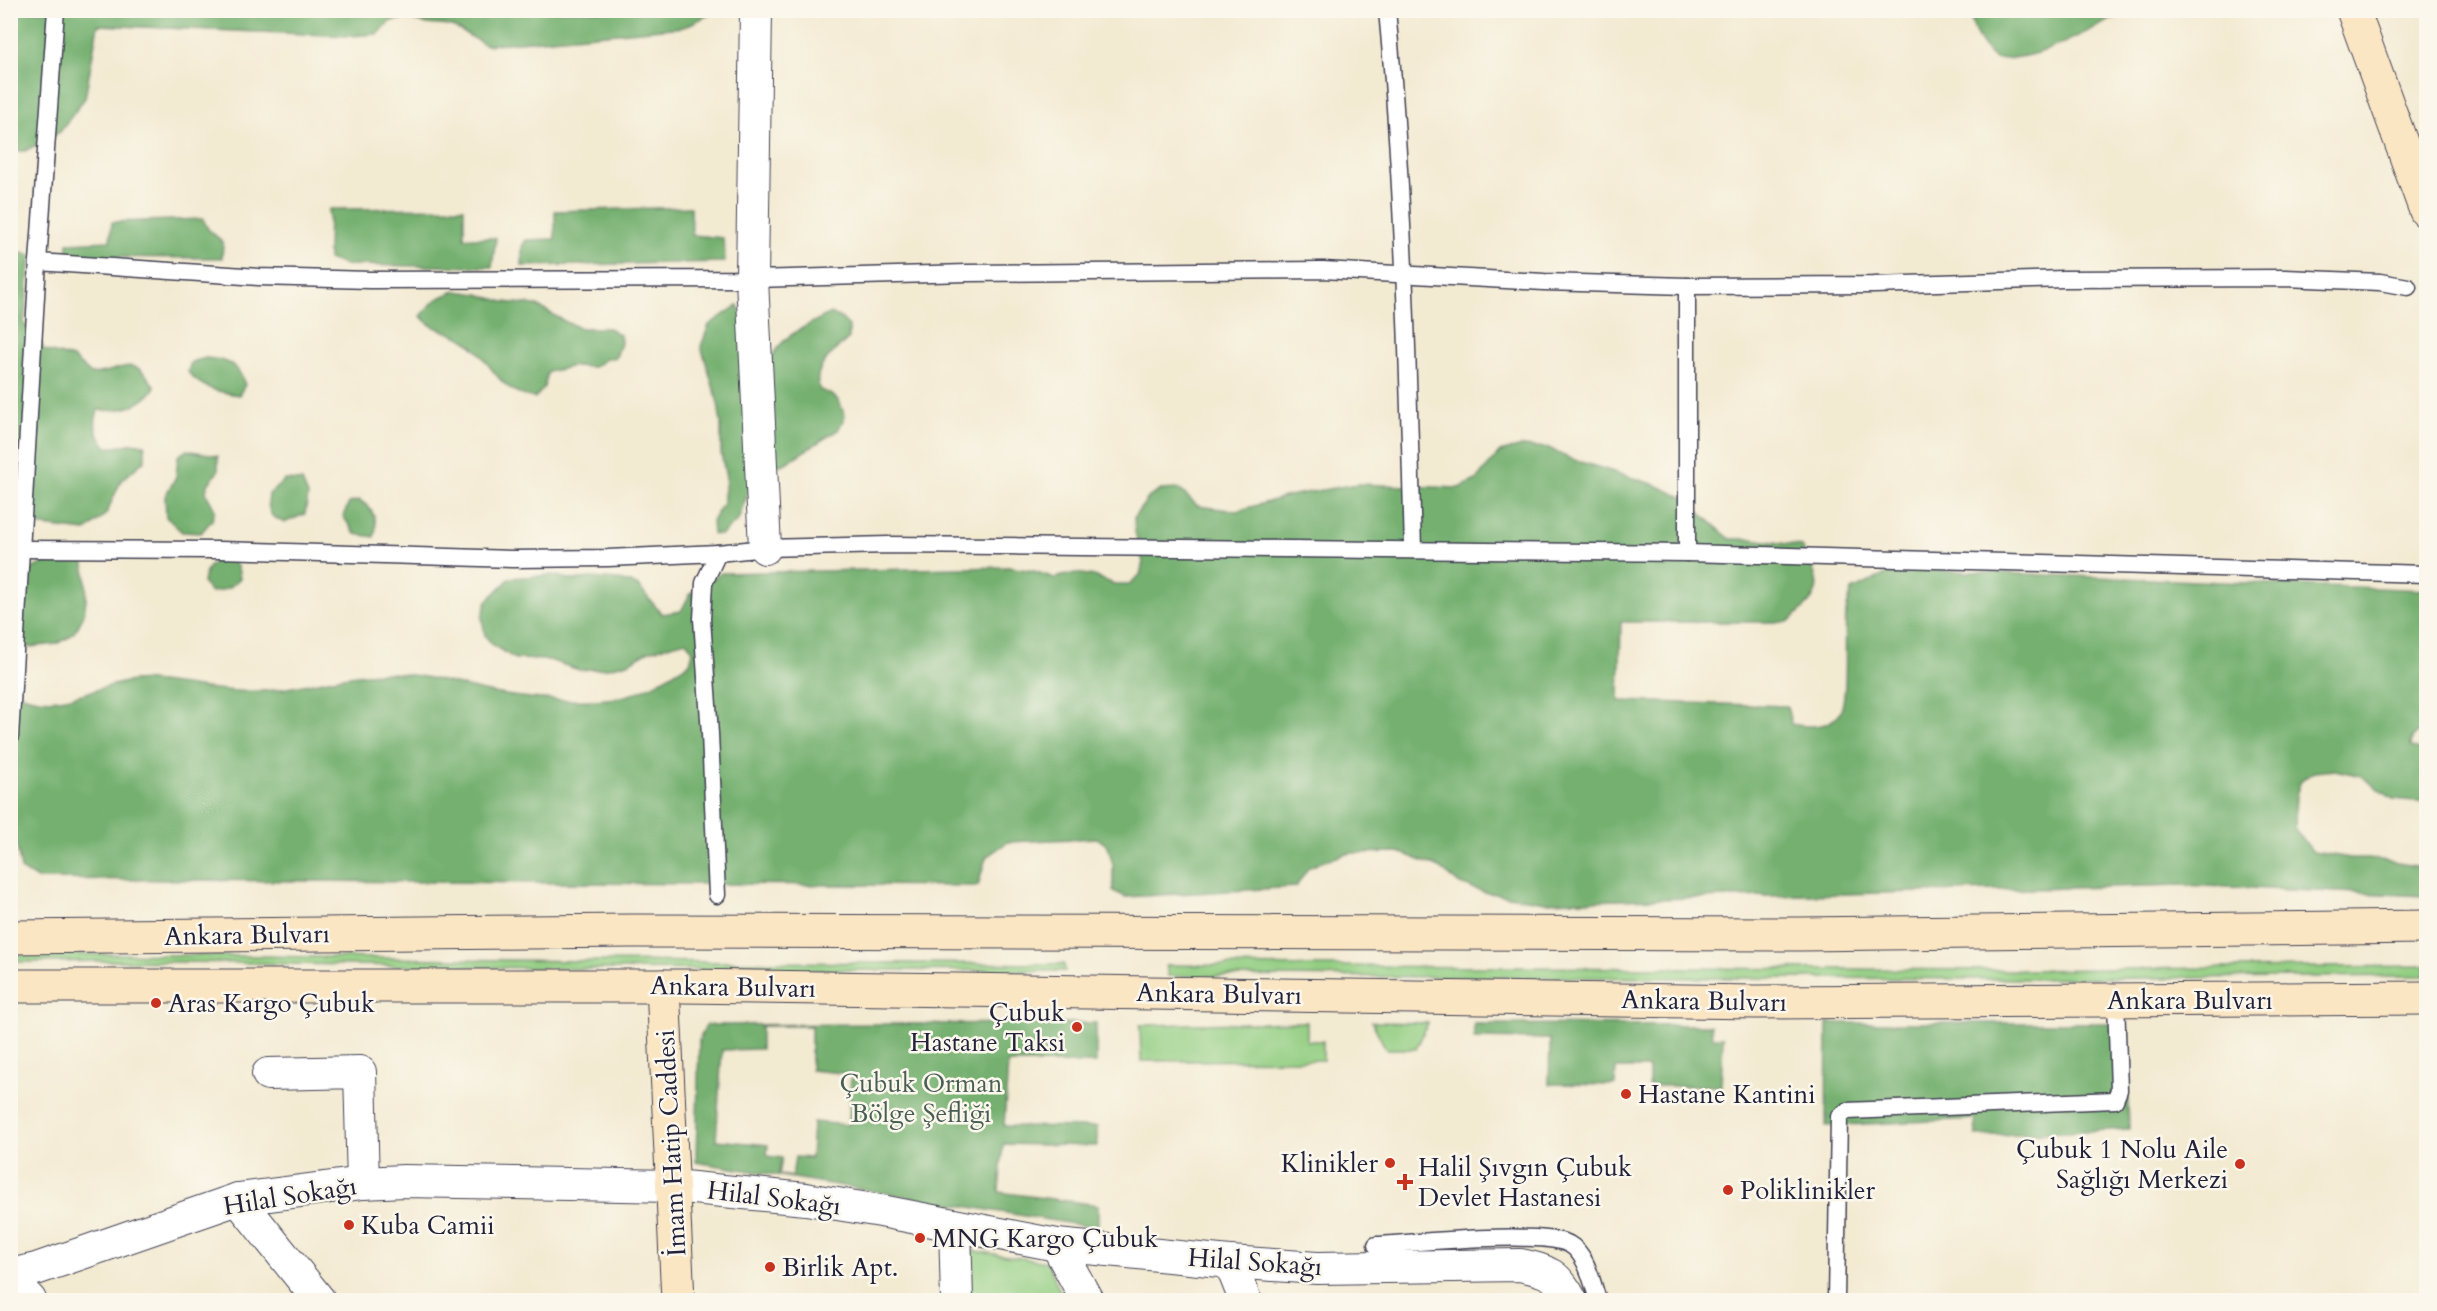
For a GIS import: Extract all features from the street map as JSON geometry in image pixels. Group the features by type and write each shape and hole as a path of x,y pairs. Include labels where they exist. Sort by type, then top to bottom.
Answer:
{"main road":[{"path":"2352,10 2427,212"},
{"name":"Ankara Bulvarı","path":"10,937 631,931 1800,934 2427,927"},
{"name":"Ankara Bulvarı","path":"10,986 663,986 1755,1002 2427,998"},
{"name":"İmam Hatip Caddesi","path":"663,986 678,1300"}],"street":[{"path":"756,10 752,279 765,548"},
{"path":"268,1074 360,1072 363,1183"},
{"name":"Hilal Sokağı","path":"10,1277 238,1199 363,1183 404,1181 674,1186 806,1200 881,1211 954,1227 1057,1245 1230,1262 1317,1268 1520,1265 1545,1271 1560,1280 1571,1300"},
{"path":"238,1199 319,1300"},
{"path":"954,1227 957,1300"},
{"path":"1057,1245 1087,1300"},
{"path":"1230,1262 1245,1300"},
{"path":"10,1277 30,1300"}],"lane":[{"path":"10,737 38,262 56,10"},
{"path":"1387,10 1395,89 1405,273 1413,550"},
{"path":"38,262 259,278 484,281 1323,270 1544,282 1687,286 1874,285 2063,279 2285,278 2380,282 2408,287"},
{"path":"1687,286 1687,553"},
{"path":"22,549 219,550 513,559 608,558 718,553 765,548 889,545 1413,550 1687,553 2427,574"},
{"path":"717,895 702,620 704,583 718,553"},
{"path":"1836,1300 1839,1117 1847,1111 2115,1100 2119,1090 2116,1000"},
{"path":"1376,1245 1515,1238 1555,1240 1569,1245 1581,1255 1598,1300"}],"green space":[{"path":"1970,10 2129,11 2047,50 2013,58 1995,59 1978,37"},
{"path":"11,11 713,11 684,27 486,45 452,26 425,24 407,19 391,21 377,34 349,36 98,25 85,98 60,132 25,151 11,151"},
{"path":"691,207 692,235 723,238 725,262 522,266 522,247 526,240 555,239 555,211"},
{"path":"464,208 464,238 496,238 492,267 345,265 328,259 329,209"},
{"path":"203,219 208,229 223,242 222,258 67,257 68,243 110,241 112,222"},
{"path":"20,252 31,255 24,324 38,336 44,350 73,358 91,374 127,366 134,367 147,376 155,388 143,400 130,407 98,410 96,430 107,447 134,443 145,445 145,460 121,481 106,514 86,531 34,525 11,501 10,256"},
{"path":"456,291 478,294 504,302 536,305 581,328 609,328 620,335 621,343 616,357 606,359 594,367 574,366 548,372 544,388 535,398 521,394 501,380 471,345 461,338 434,327 421,316 437,300"},
{"path":"738,305 761,372 781,344 811,323 831,313 841,318 849,326 849,338 825,361 818,375 820,390 837,399 845,417 838,430 784,464 756,470 738,520 721,535 713,534 712,521 723,504 726,478 721,453 721,424 718,403 701,346 709,325"},
{"path":"206,358 220,360 235,367 245,385 239,395 211,389 193,378 188,372 191,362"},
{"path":"1522,446 1549,448 1568,458 1656,485 1682,497 1730,539 1753,539 1801,546 1813,570 1817,587 1814,595 1809,603 1788,622 1621,622 1619,701 1787,706 1791,724 1823,725 1834,719 1842,707 1845,681 1846,613 1852,590 1897,569 2426,590 2426,727 2412,737 2411,747 2426,751 2426,802 2393,799 2359,775 2335,770 2314,772 2301,780 2296,795 2294,828 2313,852 2351,858 2369,858 2426,868 2426,896 2182,885 1545,902 1484,892 1460,884 1440,868 1399,852 1350,853 1323,861 1308,868 1296,887 1126,897 1113,891 1113,865 1108,846 1097,838 1008,842 986,857 978,886 37,879 21,869 14,832 11,832 10,578 55,558 65,556 83,560 86,583 85,608 81,620 67,639 55,644 27,648 22,655 18,693 35,699 69,698 134,681 259,691 358,675 399,673 517,696 557,700 597,700 629,695 653,685 690,663 693,651 686,641 649,651 628,663 608,668 579,670 549,660 515,659 493,645 485,636 482,617 487,601 510,578 552,575 574,580 591,578 619,580 637,585 662,614 681,611 690,594 721,573 1009,567 1034,571 1054,578 1076,573 1094,576 1114,584 1129,584 1140,575 1143,562 1135,532 1134,517 1149,497 1161,490 1179,489 1198,506 1237,511 1288,496 1357,484 1459,488 1476,480 1500,452"},
{"path":"187,450 218,456 218,471 207,486 206,493 215,510 212,520 201,533 182,532 166,517 165,496 176,477 178,456"},
{"path":"285,480 302,481 308,495 305,514 284,523 272,516 268,505 269,494"},
{"path":"359,500 372,511 376,526 374,537 355,534 343,516 349,503"},
{"path":"224,558 236,565 240,578 227,588 210,592 203,583 205,574 211,564"},
{"path":"113,954 581,961 1064,964 1065,971 589,969 121,961 11,962 11,955"},
{"path":"1166,965 2014,970 2426,966 2426,976 2025,979 1168,976"},
{"path":"1307,1022 1307,1041 1323,1041 1323,1060 1141,1061 1140,1025"},
{"path":"1372,1022 1428,1023 1416,1049 1386,1049"},
{"name":"Çubuk Orman Bölge Şefliği","path":"1096,1023 1096,1063 1008,1063 1004,1126 1097,1127 1097,1146 1003,1144 999,1192 1098,1205 1098,1228 696,1162 699,1040 706,1025","holes":["761,1026 811,1026 811,1070 851,1074 849,1125 813,1122 811,1158 795,1157 792,1177 779,1175 782,1158 767,1156 768,1145 716,1140 722,1050 761,1049"]},
{"path":"1827,1023 2124,1023 2129,1129 1976,1136 1975,1119 1826,1126"},
{"path":"1474,1024 1711,1025 1712,1037 1723,1037 1721,1086 1649,1086 1649,1068 1616,1068 1615,1085 1549,1084 1550,1039 1474,1038"},
{"path":"969,1250 1047,1262 1064,1300 971,1300"}],"place":[{"name":"Aras Kargo Çubuk","path":"156,1003"},
{"name":"Çubuk Hastane Taksi","path":"1077,1027"},
{"name":"Hastane Kantini","path":"1626,1094"},
{"name":"Klinikler","path":"1390,1163"},
{"name":"Çubuk 1 Nolu Aile Sağlığı Merkezi","path":"2240,1164"},
{"name":"Halil Şıvgın Çubuk Devlet Hastanesi","path":"1405,1182"},
{"name":"Poliklinikler","path":"1728,1190"},
{"name":"Kuba Camii","path":"349,1225"},
{"name":"MNG Kargo Çubuk","path":"920,1238"},
{"name":"Birlik Apt.","path":"770,1267"}]}
